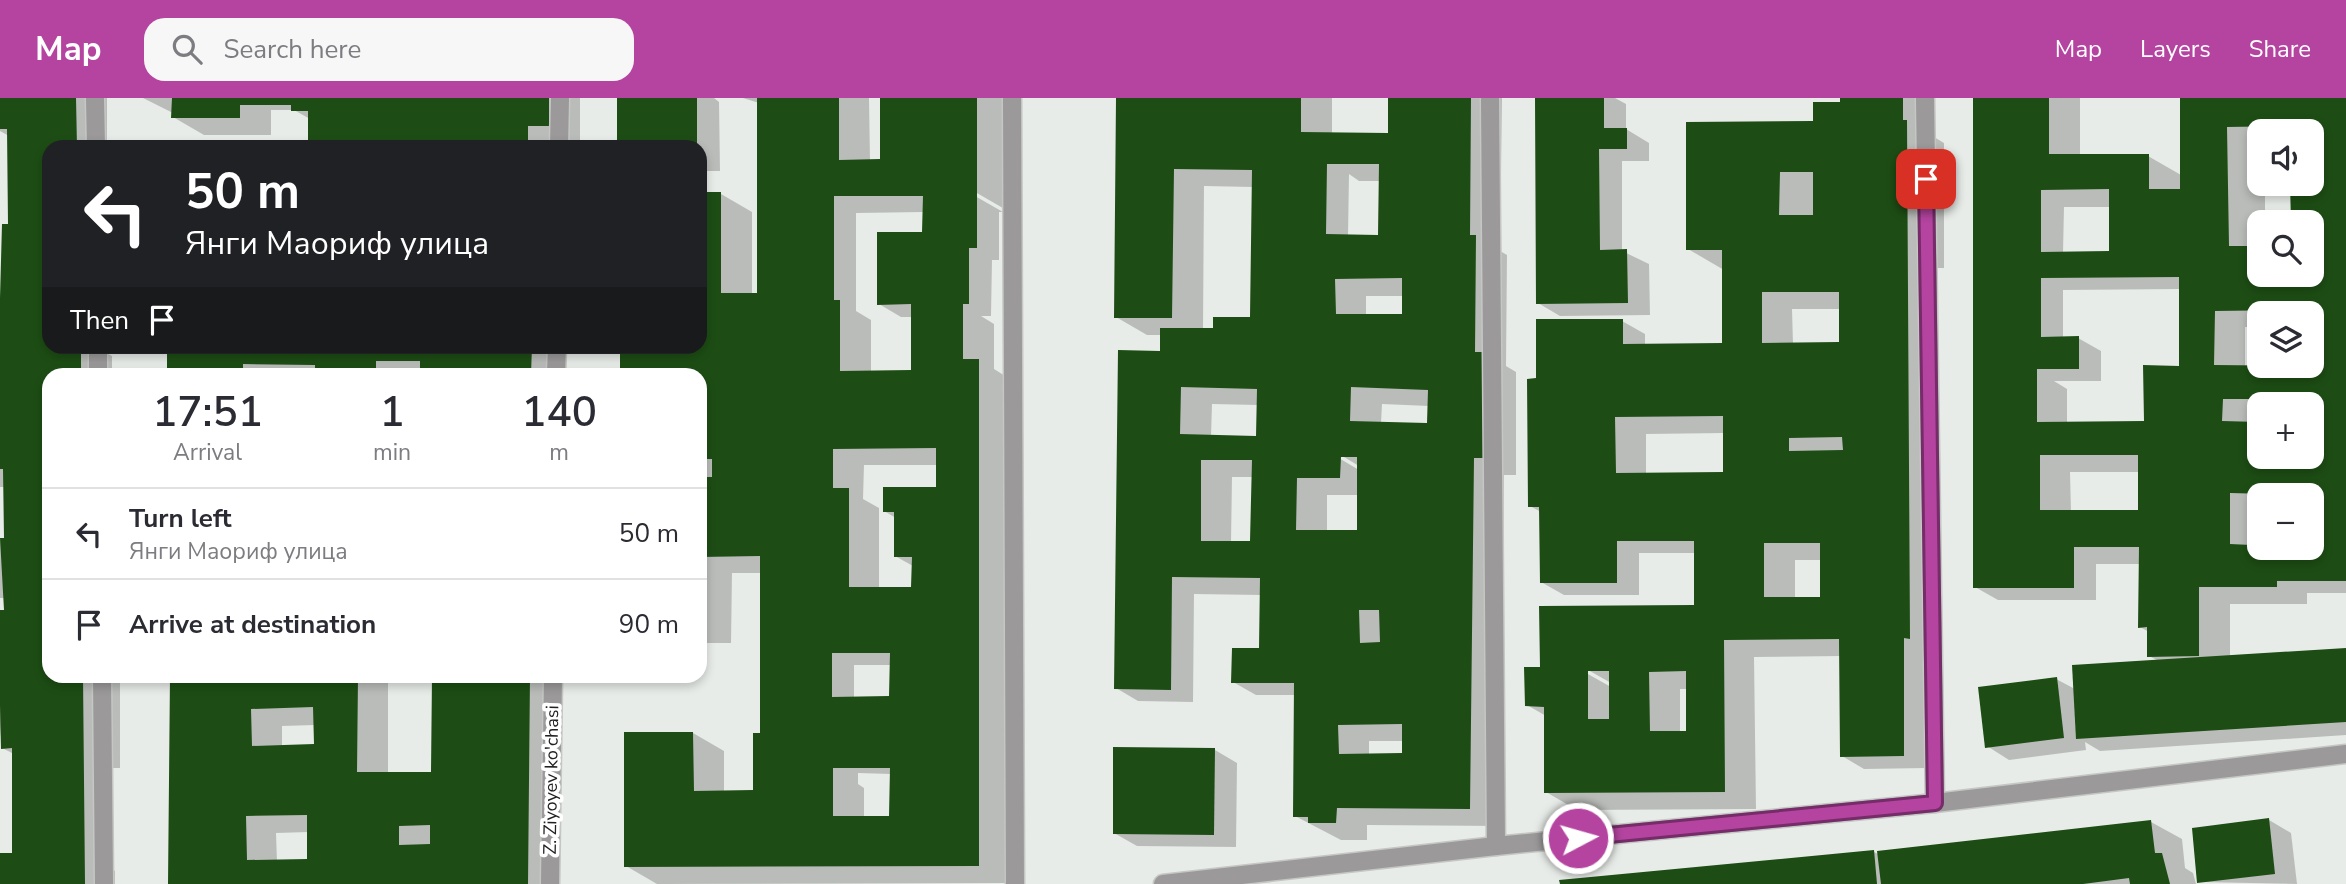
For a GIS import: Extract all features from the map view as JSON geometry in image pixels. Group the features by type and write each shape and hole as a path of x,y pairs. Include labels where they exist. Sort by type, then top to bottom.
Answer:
{"street":[{"path":"95,98 96,140"},
{"path":"559,140 560,98"},
{"path":"1012,98 1015,884"},
{"path":"1490,98 1496,846"},
{"path":"1925,98 1935,803"},
{"path":"102,683 104,884"},
{"name":"Z. Ziyoyev ko'chasi","path":"550,884 553,683"},
{"path":"1163,884 1496,846 1935,803 2346,754"}],"building":[{"path":"0,98 76,98 77,140 42,140 42,354 81,354 81,368 42,368 42,683 83,683 85,884 0,884 0,853 12,853 12,748 1,749 0,705 0,610 4,610 0,538 4,538 3,469 0,469 0,298 2,224 8,224 7,129 0,129"},
{"path":"172,98 549,98 549,126 528,126 528,140 308,140 308,111 291,111 291,105 240,105 240,118 171,118"},
{"path":"617,98 697,98 697,140 617,140"},
{"path":"757,98 839,98 839,160 880,159 880,98 977,98 977,248 969,248 969,304 963,304 963,359 979,359 979,866 624,867 624,732 693,732 694,791 753,790 753,733 760,733 760,556 707,557 707,477 712,477 712,459 707,459 707,368 620,368 620,354 707,354 707,192 721,192 721,293 757,293","holes":["834,196 923,196 922,232 877,232 877,305 911,304 911,370 840,371 840,300 834,300","936,448 936,487 883,487 883,512 894,512 894,557 912,557 911,587 849,587 849,488 833,488 833,449","832,653 890,653 889,696 832,697","833,768 890,768 889,816 833,816"]},
{"path":"1116,98 1301,98 1301,132 1388,133 1388,98 1471,98 1470,235 1476,235 1475,352 1486,352 1485,458 1474,458 1470,809 1337,808 1336,823 1308,823 1308,817 1293,817 1294,683 1231,683 1232,648 1259,648 1260,578 1172,577 1171,690 1114,689 1118,350 1160,351 1160,328 1213,328 1213,317 1250,317 1252,170 1174,169 1172,318 1114,318","holes":["1327,164 1379,164 1378,235 1326,234","1402,278 1402,314 1336,314 1335,279","1181,387 1257,389 1256,436 1180,434","1351,387 1428,390 1427,423 1350,421","1341,457 1357,457 1357,530 1296,530 1297,478 1340,478","1201,460 1252,460 1250,541 1201,541","1359,610 1379,610 1380,642 1360,643","1402,724 1402,753 1339,754 1338,725"]},
{"path":"1535,98 1604,98 1604,128 1627,128 1627,149 1599,149 1600,250 1627,249 1628,303 1536,304"},
{"path":"1840,98 1903,98 1903,120 1907,120 1910,639 1904,638 1904,756 1840,757 1839,639 1724,640 1725,792 1544,793 1544,707 1525,706 1524,667 1540,667 1539,606 1694,605 1694,541 1617,541 1617,583 1540,583 1539,507 1528,507 1527,379 1536,378 1536,319 1623,319 1623,344 1722,343 1722,250 1686,250 1686,122 1813,121 1813,102 1840,102","holes":["1780,172 1813,172 1813,215 1779,215","1762,292 1839,292 1839,342 1762,343","1723,416 1723,472 1616,473 1615,417","1842,437 1843,450 1789,451 1789,438","1764,543 1820,543 1820,597 1764,597","1588,671 1609,671 1609,719 1588,719","1686,671 1686,731 1650,731 1649,672"]},
{"path":"1973,98 2049,98 2049,154 2149,154 2149,189 2180,189 2180,98 2346,98 2346,581 2277,581 2277,587 2199,587 2199,656 2147,657 2147,627 2138,628 2139,547 2074,547 2074,588 1973,588","holes":["2247,119 2324,119 2324,196 2290,196 2291,210 2324,210 2324,287 2247,287 2247,246 2229,246 2227,127 2247,127","2109,189 2109,251 2041,252 2041,190","2179,277 2179,366 2143,365 2144,421 2037,422 2037,369 2079,369 2079,336 2041,337 2041,278","2040,455 2138,455 2138,510 2040,510"]},
{"path":"167,354 532,354 531,368 420,368 420,361 376,361 376,368 243,364 243,368 167,368"},
{"path":"2346,648 2346,722 2076,739 2072,665"},
{"path":"2057,677 2064,738 1985,748 1978,687"},
{"path":"170,683 358,683 357,772 431,772 432,683 530,683 528,884 168,884","holes":["313,707 314,744 252,746 251,709","307,815 307,859 247,860 246,816","430,825 430,844 399,845 399,826"]},
{"path":"1113,747 1215,748 1214,835 1113,834"},
{"path":"2269,818 2275,874 2197,883 2192,828"},
{"path":"2151,820 2155,853 2162,853 2170,884 2130,884 2129,878 2083,884 1881,884 1877,851"},
{"path":"1874,850 1877,884 1560,884 1559,880"}],"route":[{"path":"1578,838 1935,803 1926,179"}]}
